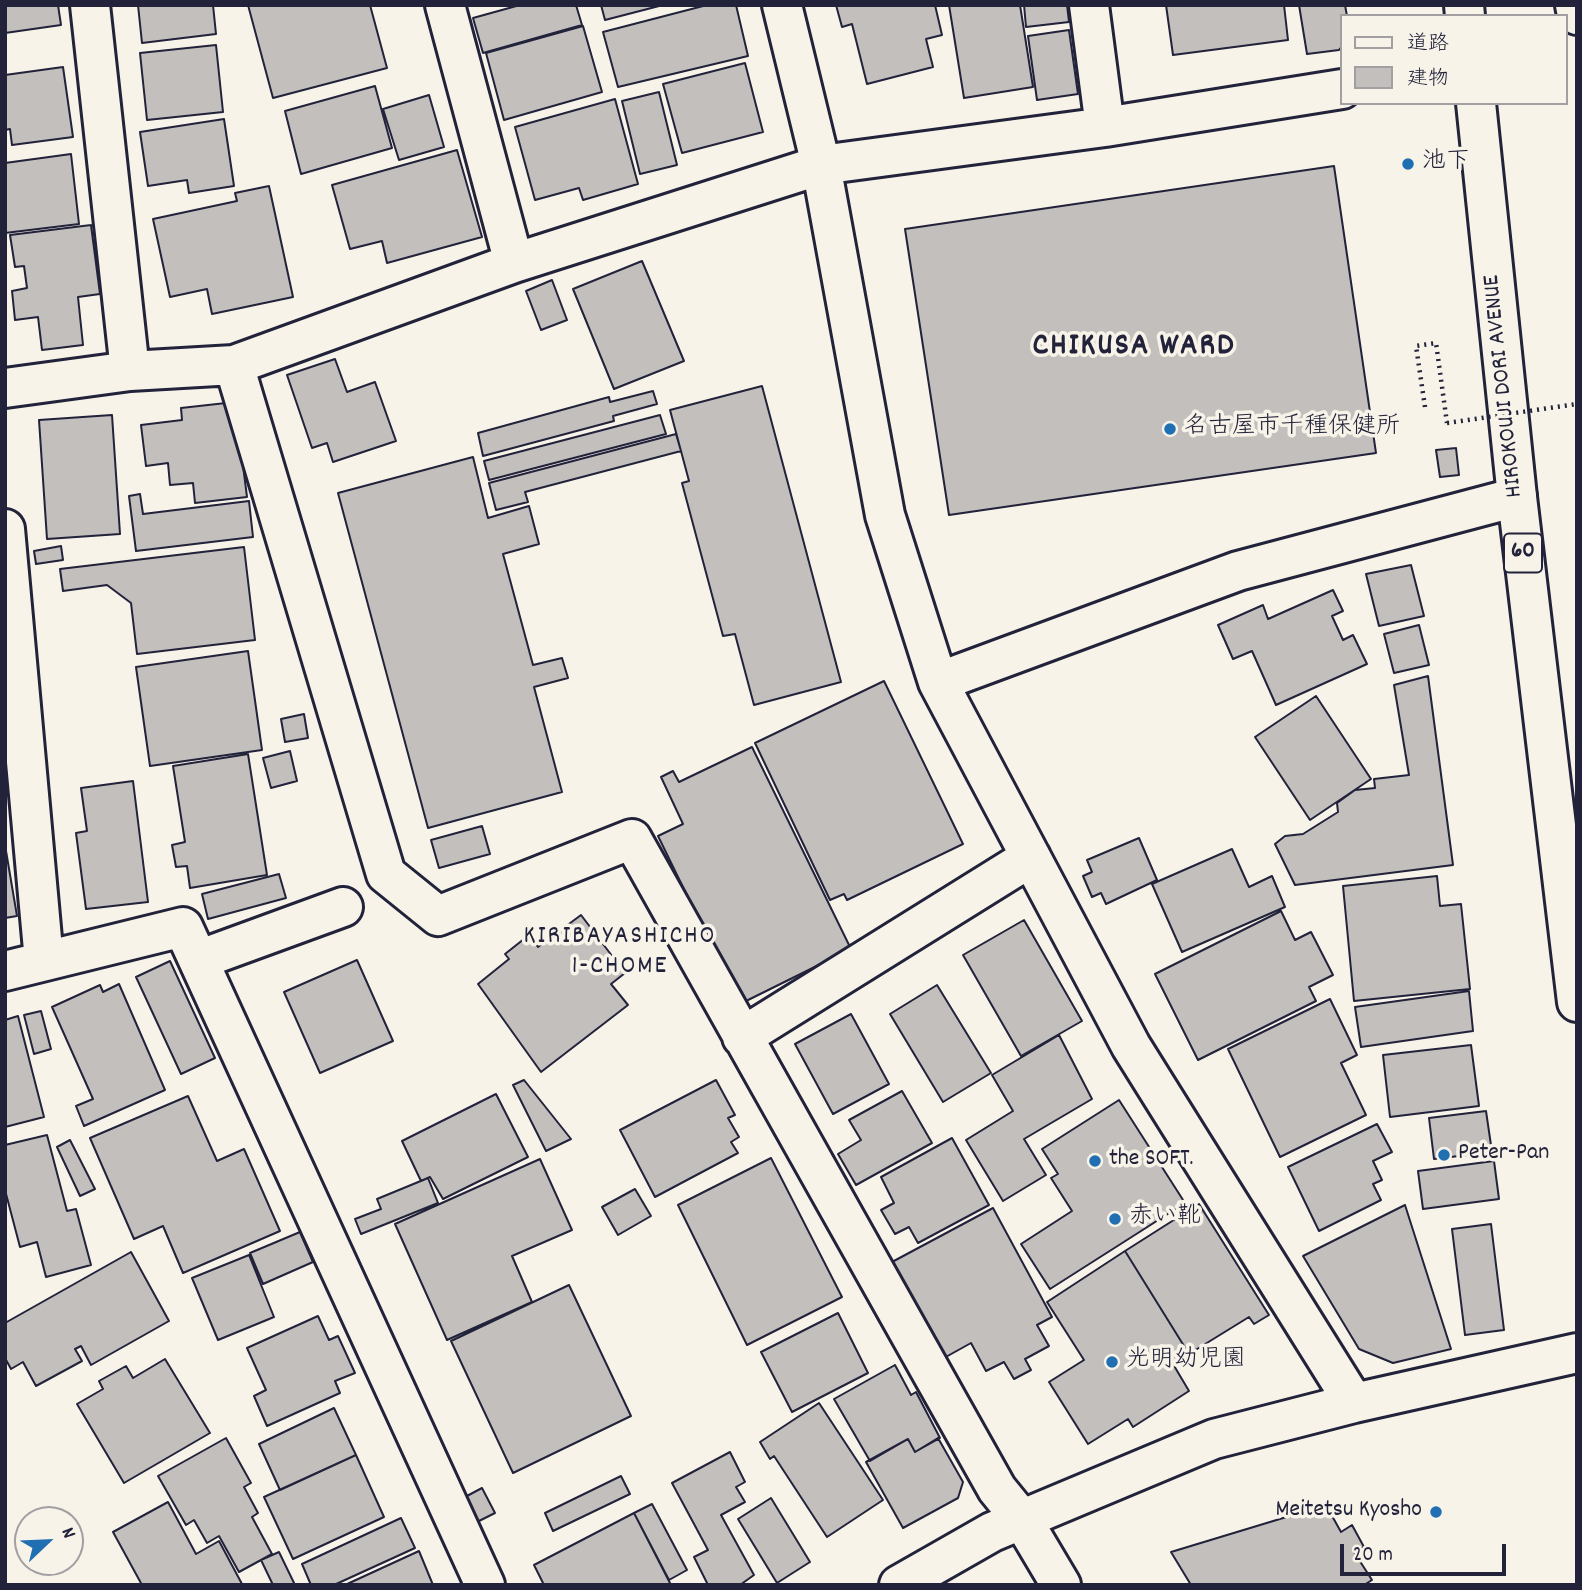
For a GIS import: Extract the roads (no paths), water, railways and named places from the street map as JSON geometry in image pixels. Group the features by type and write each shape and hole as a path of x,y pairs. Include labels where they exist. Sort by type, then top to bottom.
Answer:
{"street":[{"path":"90,5 130,371"},
{"path":"445,5 514,263"},
{"path":"782,5 821,165 885,515 938,682 1131,1046 1354,1403"},
{"path":"1089,5 1105,127"},
{"path":"1575,5 1577,15"},
{"path":"5,388 130,371 234,365 514,263 821,165 1105,127 1340,89"},
{"name":"HIROKOUJI DORI AVENUE","path":"1476,105 1517,497 1577,1002"},
{"path":"234,365 386,874 438,916 632,839 997,1489 1023,1521 1061,1585"},
{"path":"938,682 1238,572 1517,497"},
{"path":"5,529 44,961"},
{"path":"742,1037 1031,857"},
{"path":"198,960 343,907"},
{"path":"5,971 183,927 485,1585"},
{"path":"899,1585 992,1532 1214,1439 1354,1403 1577,1353"}],"place":[{"name":"池下","path":"1408,164"},
{"name":"名古屋市千種保健所","path":"1170,429"},
{"name":"Peter-Pan","path":"1444,1155"},
{"name":"the SOFT.","path":"1095,1161"},
{"name":"赤い靴","path":"1115,1219"},
{"name":"光明幼児園","path":"1112,1362"},
{"name":"Meitetsu Kyosho","path":"1436,1512"}],"district":[{"name":"CHIKUSA WARD","path":"1134,349"},
{"name":"KIRIBAYASHICHO 1-CHOME","path":"620,953"}]}
